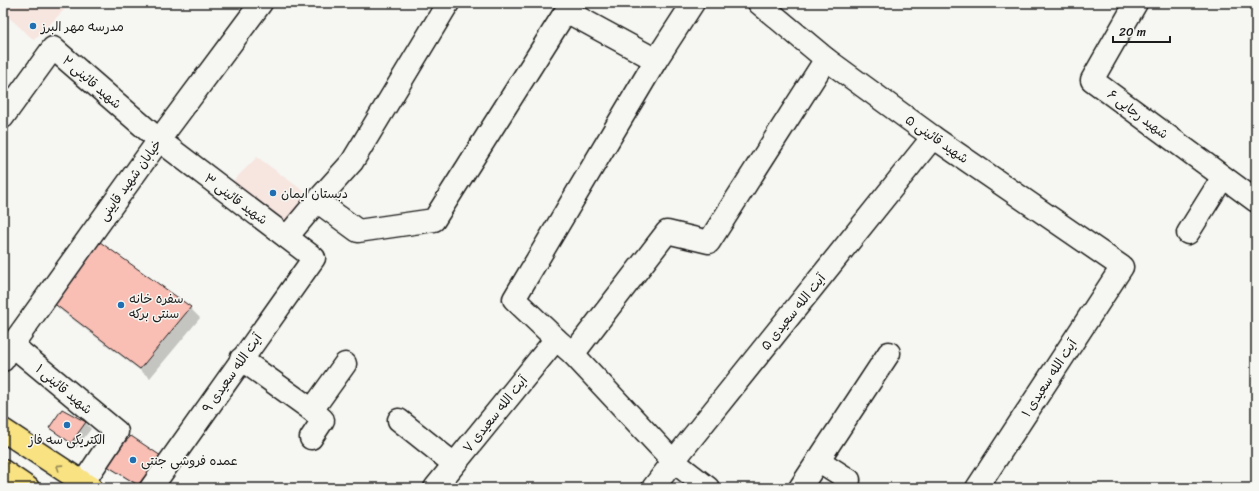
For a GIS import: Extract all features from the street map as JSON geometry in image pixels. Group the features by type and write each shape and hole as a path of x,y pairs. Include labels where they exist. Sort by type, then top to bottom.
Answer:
{"main road":[{"path":"3,430 87,485"},
{"path":"3,471 28,488"}],"street":[{"name":"خیابان شهید قایینی","path":"7,353 159,140 261,3"},
{"path":"287,237 352,162 448,3"},
{"path":"693,3 656,60 514,299 573,354 673,461 708,488"},
{"name":"شهید قائینی ۵","path":"759,3 826,59 933,137 1122,267"},
{"name":"شهید رجایی ۶","path":"1136,3 1092,80 1224,177 1254,196"},
{"path":"317,201 358,231 434,220 566,11 656,60"},
{"name":"شهید قائینی ۲","path":"3,117 53,48 159,140"},
{"path":"573,354 667,232 709,242 826,59"},
{"name":"آیت الله سعیدی ۵","path":"653,488 673,461 933,137"},
{"name":"شهید قائینی ۳","path":"159,140 314,258"},
{"path":"1188,233 1224,177"},
{"name":"آیت الله سعیدی ۹","path":"151,488 314,258"},
{"name":"آیت الله سعیدی ۱","path":"977,488 1122,267"},
{"name":"آیت الله سعیدی ۷","path":"435,488 556,339"},
{"name":"شهید قائینی ۱","path":"7,353 117,432 87,485"},
{"path":"800,488 889,353"},
{"path":"241,359 312,410 323,420 311,438"},
{"path":"312,410 345,364"},
{"path":"399,420 454,464"},
{"path":"818,460 849,480"}],"shaded area":[{"name":"مدرسه مهر البرز","path":"3,3 71,3 34,40 3,12"},
{"name":"دبستان ایمان","path":"257,157 317,201 287,228 228,186"}],"building":[{"name":"سفره خانه سنتی برکه","path":"100,242 191,307 140,369 52,302"},
{"name":"الکتریکی سه فاز","path":"62,409 86,422 71,443 49,428"},
{"name":"عمده فروشی جنتی","path":"131,436 161,456 138,485 104,464"}],"place":[{"name":"مدرسه مهر البرز","path":"33,26"},
{"name":"دبستان ایمان","path":"273,193"},
{"name":"سفره خانه سنتی برکه","path":"121,305"},
{"name":"الکتریکی سه فاز","path":"67,425"},
{"name":"عمده فروشی جنتی","path":"133,460"}]}
